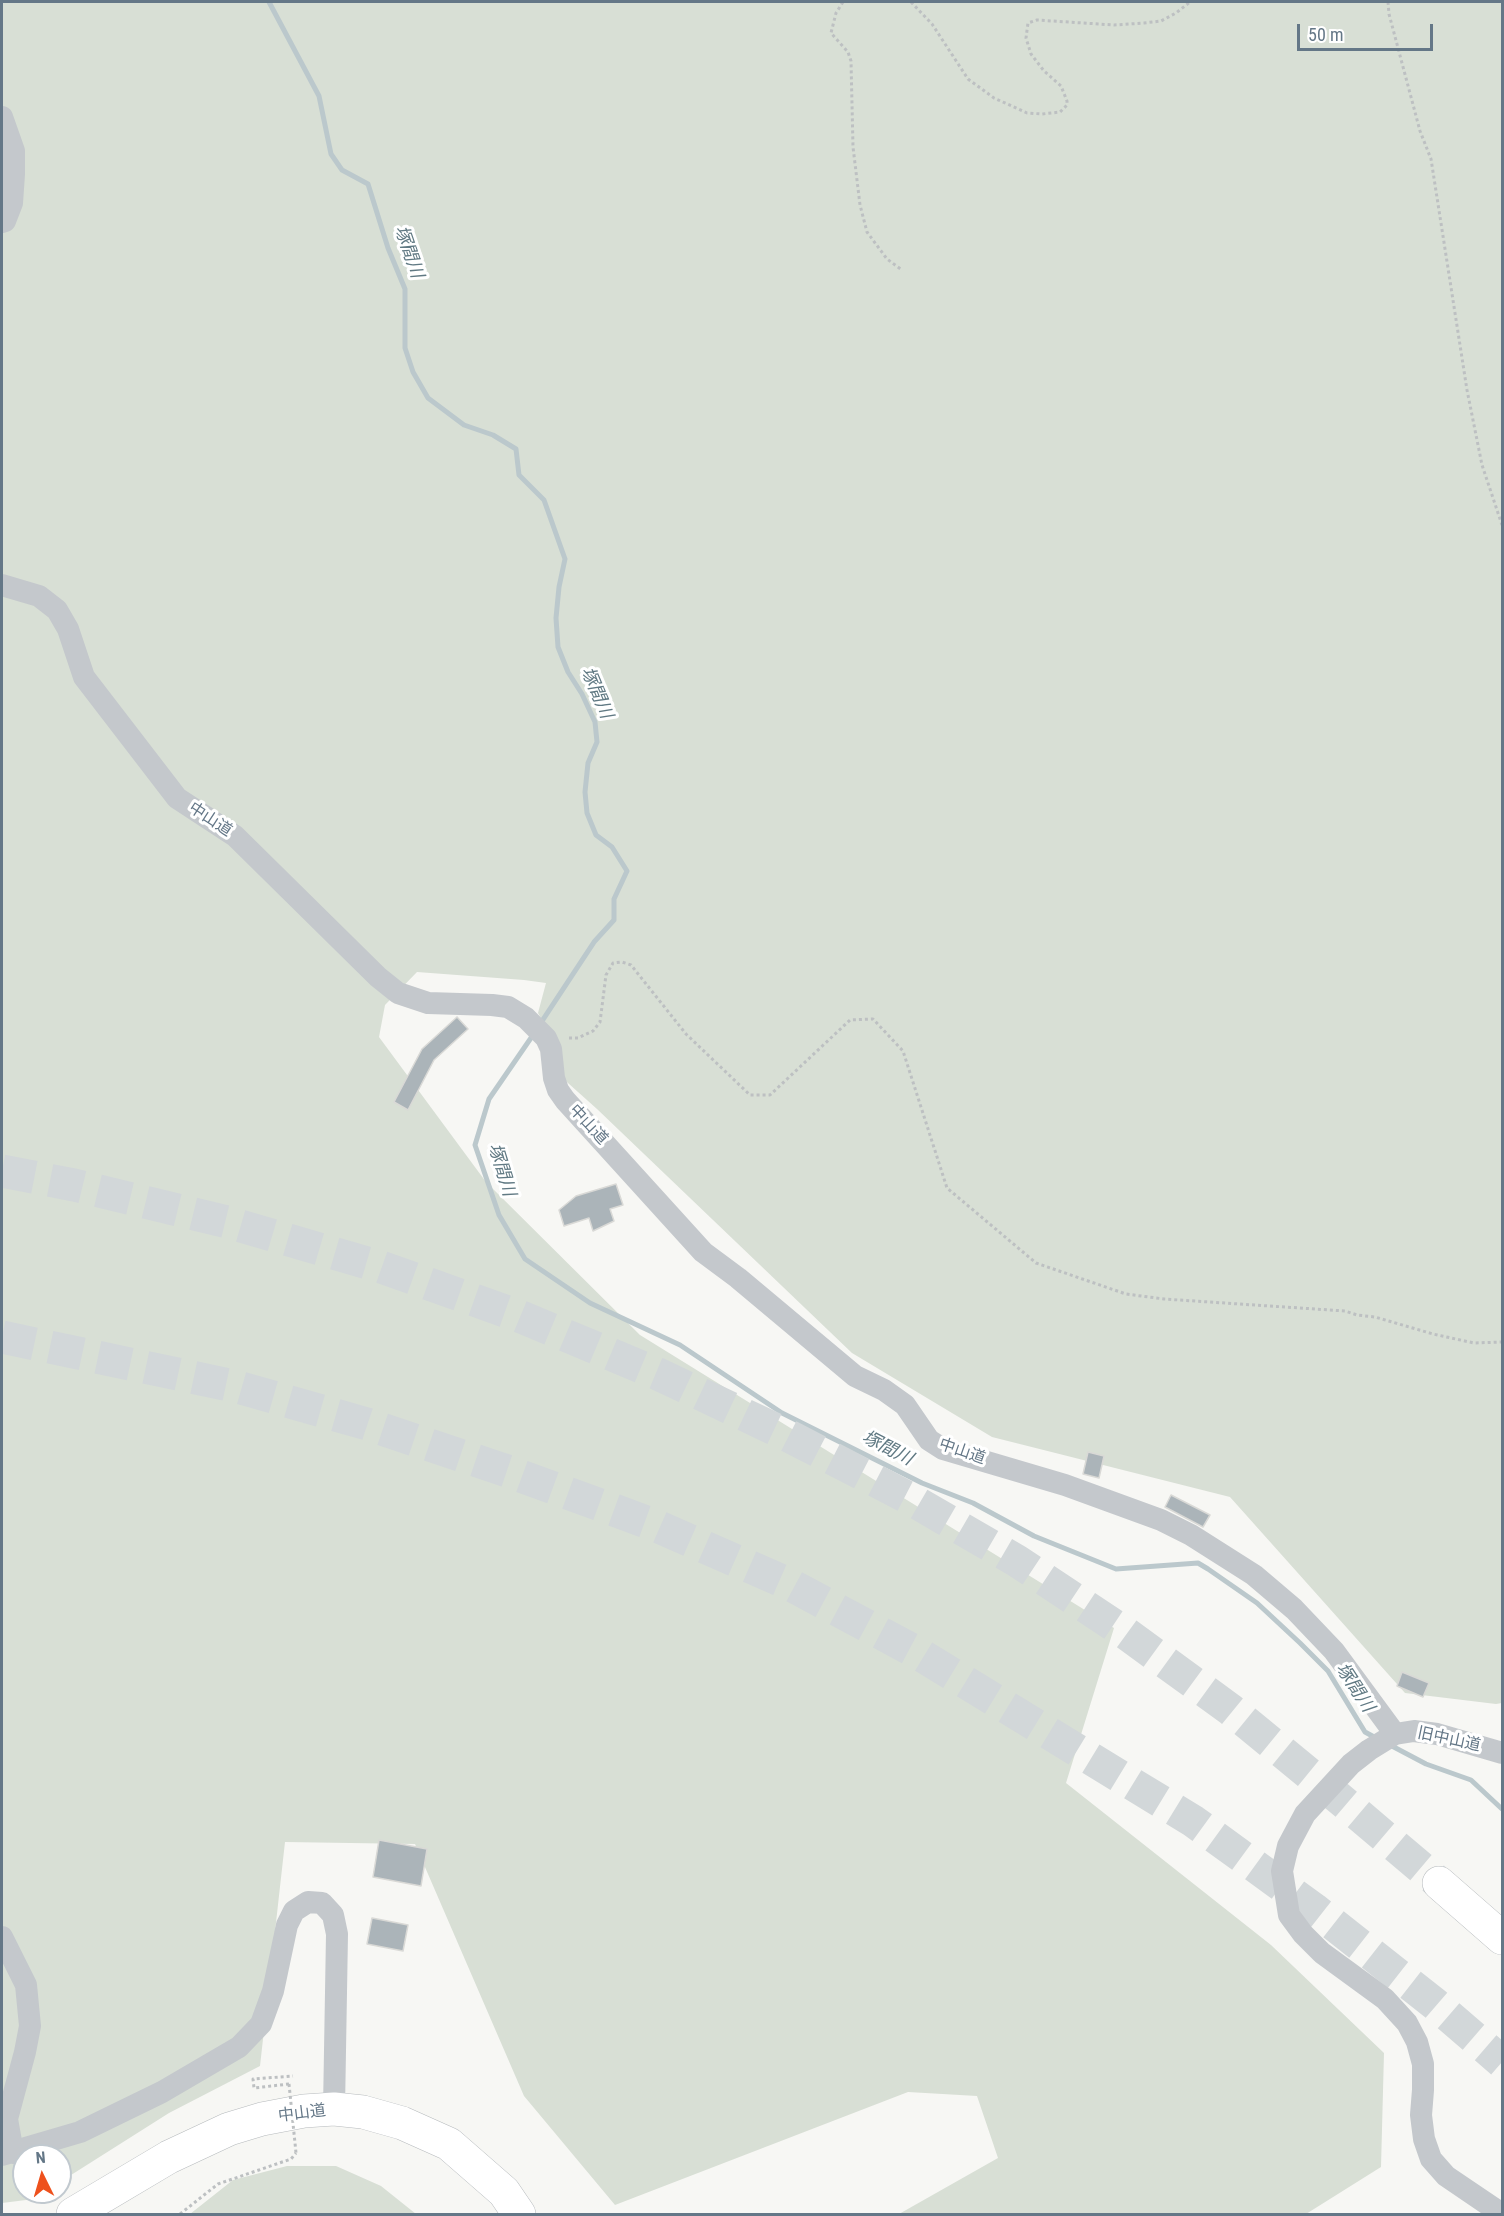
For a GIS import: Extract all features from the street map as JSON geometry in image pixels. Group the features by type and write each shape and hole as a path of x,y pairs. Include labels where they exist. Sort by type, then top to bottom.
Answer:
{"highway":[{"path":"1439,1883 1503,1938"},
{"name":"中山道","path":"73,2214 169,2157 229,2129 283,2115 334,2109 363,2112 402,2122 449,2144 504,2192 519,2214"}],"street":[{"path":"2,117 14,151 12,203 5,221 2,222"},
{"name":"中山道","path":"2,585 39,596 57,610 68,629 84,677 177,798 235,836 378,977 398,993 428,1004 508,1007 540,1032 551,1049 554,1078 565,1100 703,1252 738,1278 855,1376 884,1390 905,1405 929,1440 943,1449 1065,1485 1161,1520 1191,1535 1254,1575 1294,1609 1334,1652 1394,1734"},
{"name":"旧中山道","path":"1394,1734 1414,1731 1437,1734 1503,1753"},
{"path":"1394,1734 1351,1764 1305,1814 1288,1846 1282,1871 1289,1915 1303,1934 1322,1953 1385,1999 1407,2023 1417,2042 1423,2064 1421,2115 1424,2139 1431,2159 1446,2176 1502,2214"},
{"path":"2,1937 26,1985 30,2026 7,2118 7,2154 80,2132 162,2092 240,2047 261,2024 273,1990 287,1925 294,1911 308,1902 322,1903 333,1915 337,1934 334,2109"}],"path":[{"path":"843,2 836,14 831,33 848,52 851,61 852,138 860,205 867,232 887,259 902,270"},
{"path":"911,2 932,24 968,79 994,98 1027,113 1042,114 1060,112 1067,105 1067,101 1061,86 1044,71 1031,54 1026,38 1028,23 1037,20 1063,23 1161,21 1190,2"},
{"path":"1388,2 1389,14 1420,131 1431,159 1475,433 1482,465 1503,525"},
{"path":"540,1032 578,1038 593,1031 600,1022 606,975 613,963 622,962 631,965 687,1034 750,1095 770,1095 850,1020 873,1019 903,1051 947,1188 1036,1263 1126,1294 1164,1299 1345,1311 1474,1343 1503,1342"},
{"path":"180,2214 218,2184 291,2159 296,2153 289,2084 254,2088 253,2079 293,2076"}],"shaded area":[{"path":"2,2 1502,2 1502,1703 1405,1693 1230,1497 992,1437 852,1353 559,1075 556,1043 538,1013 546,983 417,972 385,1005 379,1037 486,1182 640,1335 1114,1628 1066,1783 1271,1945 1384,2053 1381,2167 1306,2214 899,2214 998,2158 977,2096 908,2092 615,2205 524,2096 415,1844 285,1842 260,2066 169,2113 72,2174 72,2144 12,2144 12,2202 2,2203"},
{"path":"287,2166 336,2166 381,2186 416,2214 190,2214 233,2180"}],"building":[{"path":"457,1017 468,1029 434,1060 408,1110 394,1102 422,1049"},
{"path":"616,1184 623,1205 610,1209 614,1221 593,1231 589,1218 564,1226 559,1210 576,1196"},
{"path":"1088,1452 1104,1456 1099,1478 1083,1474"},
{"path":"1171,1495 1210,1515 1203,1527 1165,1507"},
{"path":"1402,1672 1429,1683 1423,1697 1397,1686"},
{"path":"379,1840 427,1849 421,1886 373,1877"},
{"path":"372,1918 408,1925 403,1951 367,1944"}],"waterway":[{"name":"塚間川","path":"269,2 319,96 331,154 342,170 368,184 388,248 405,289 405,348 413,372 428,398 464,425 493,435 516,449 519,475 544,500 565,559 556,618 558,647 568,672 582,694 595,722 597,742 588,763 585,792 587,813 596,835 612,847 627,871 614,899 614,920 594,942 540,1024"},
{"name":"塚間川","path":"533,1035 489,1099 475,1145 499,1215 525,1259 590,1303 680,1345 782,1413 922,1483 973,1503 1034,1536 1116,1569 1198,1563 1257,1603 1300,1643 1328,1671 1365,1732 1376,1738"},
{"name":"塚間川","path":"1390,1745 1426,1764 1471,1780 1502,1809"}],"tunnel":[{"path":"2,1171 74,1185 227,1222 381,1267 519,1316 658,1374 783,1433 907,1497 1017,1561 1124,1632 1231,1710 1439,1883"},
{"path":"2,1337 234,1386 367,1424 507,1471 652,1524 789,1584 916,1652 1193,1821 1314,1909 1435,2004 1502,2062"}]}
